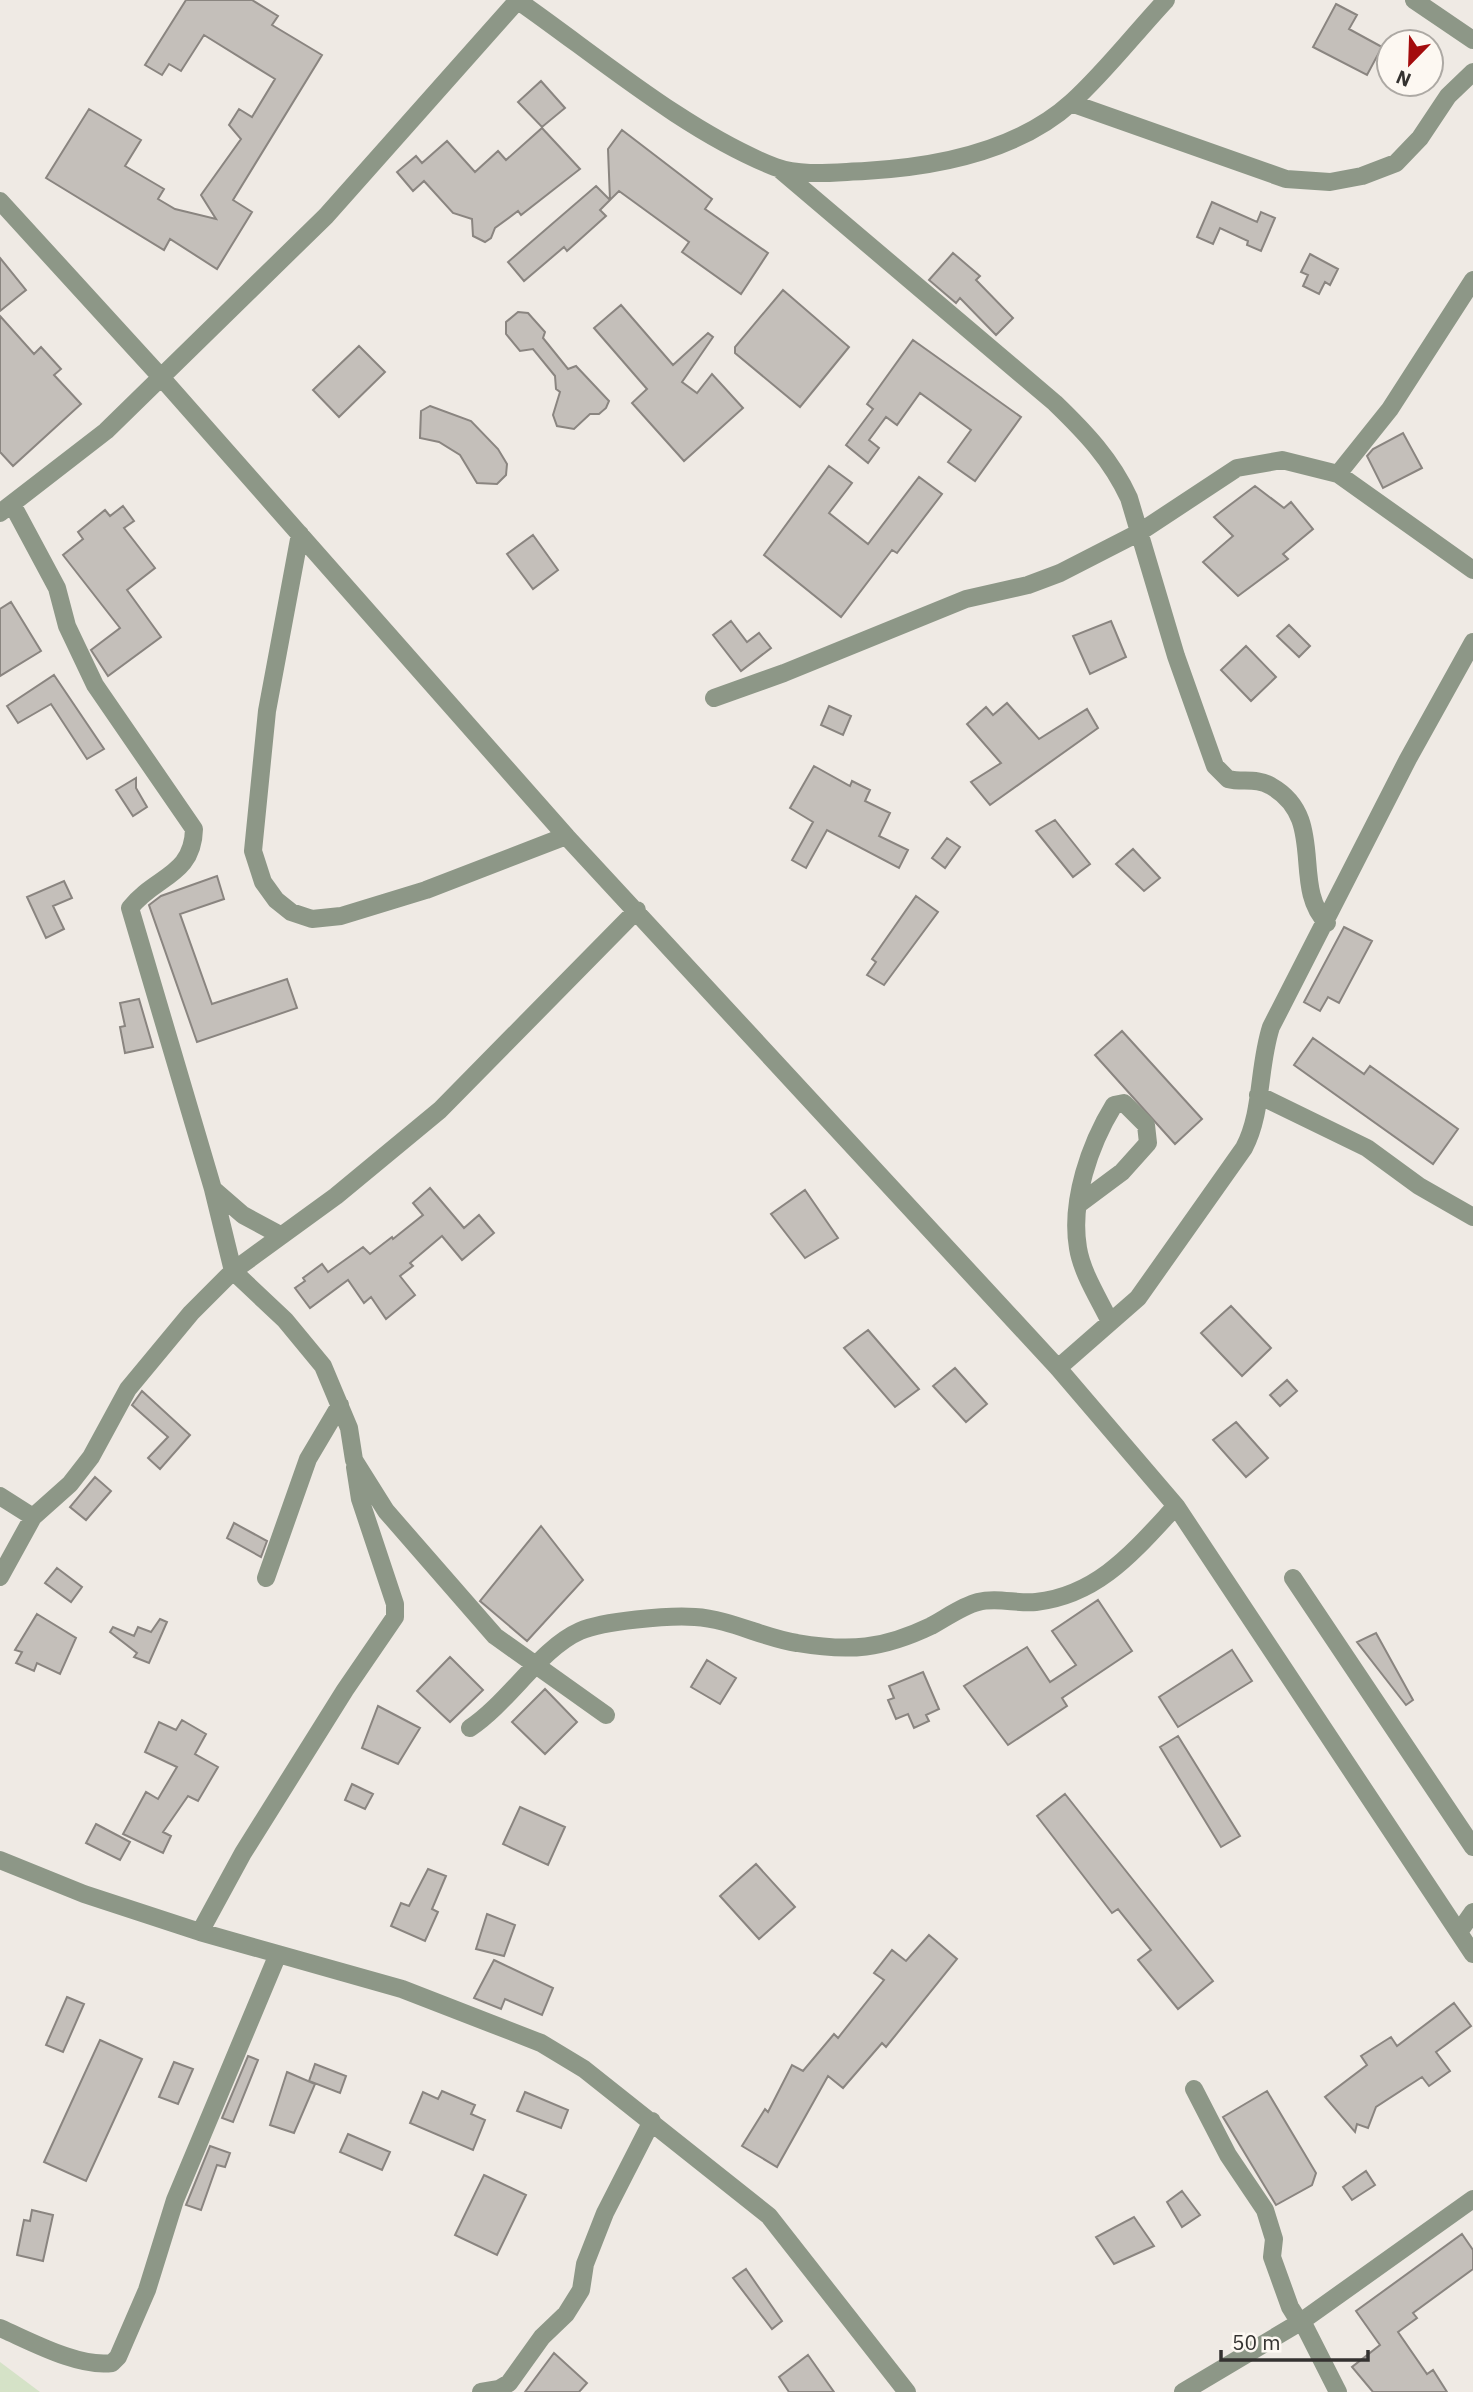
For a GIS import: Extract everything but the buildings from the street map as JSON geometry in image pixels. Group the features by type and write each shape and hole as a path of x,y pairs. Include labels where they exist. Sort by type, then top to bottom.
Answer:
{"street":[{"path":"200,1932 243,1853 345,1690 395,1617 395,1604 360,1499 349,1428 323,1366 285,1320 233,1271 213,1189 130,908 138,898 181,866 194,850 194,830 95,685 67,626 57,588 6,509 106,431 326,216 518,0 722,141 778,168 1055,403 1096,443 1118,473 1140,532 1176,656 1215,766 1228,779 1249,779 1270,785 1290,803 1307,837 1314,904 1327,923"},
{"path":"778,168 818,173 936,163 992,149 1032,129 1071,103 1166,0"},
{"path":"1413,0 1473,40"},
{"path":"1071,103 1286,179 1330,183 1362,176 1396,163 1420,138 1448,96 1473,72"},
{"path":"0,201 160,376 566,836 1058,1368 1176,1506 1473,1954"},
{"path":"1338,474 1390,409 1473,280"},
{"path":"714,698 784,673 956,603 998,590 1028,585 1060,573 1140,532 1237,468 1282,460 1338,474 1473,570"},
{"path":"300,534 267,711 253,851 263,882 276,900 291,912 312,919 341,916 426,890 566,836"},
{"path":"1058,1368 1138,1298 1244,1148 1254,1125 1264,1050 1271,1027 1327,923 1408,759 1473,642"},
{"path":"0,1577 33,1517 71,1484 91,1457 128,1389 191,1314 233,1271 336,1196 440,1110 637,910"},
{"path":"1258,1095 1367,1148 1419,1186 1473,1217"},
{"path":"1079,1204 1122,1172 1148,1143 1146,1125 1124,1103 1114,1105 1098,1130 1079,1204 1076,1222 1078,1250 1110,1322"},
{"path":"213,1189 243,1215 280,1235"},
{"path":"266,1578 308,1459 340,1405"},
{"path":"354,1460 386,1511 495,1636 606,1715"},
{"path":"0,1496 33,1517"},
{"path":"470,1728 504,1702 560,1642 580,1630 604,1624 695,1617 797,1643 865,1647 896,1642 976,1602 1033,1602 1064,1598 1114,1571 1176,1506"},
{"path":"1293,1578 1473,1847"},
{"path":"0,1860 83,1894 200,1932 401,1989 541,2043 584,2069 769,2216 907,2392"},
{"path":"1459,1932 1473,1912"},
{"path":"0,2328 58,2353 89,2361 112,2363 118,2357 147,2290 175,2200 278,1954"},
{"path":"1194,2089 1228,2155 1265,2210 1274,2239 1272,2257 1290,2306 1338,2392"},
{"path":"481,2392 499,2389 509,2383 542,2337 566,2314 580,2290 585,2264 605,2213 652,2121"},
{"path":"1183,2392 1301,2322 1473,2199"}],"green space":[{"path":"0,2362 40,2392 0,2392"}]}
